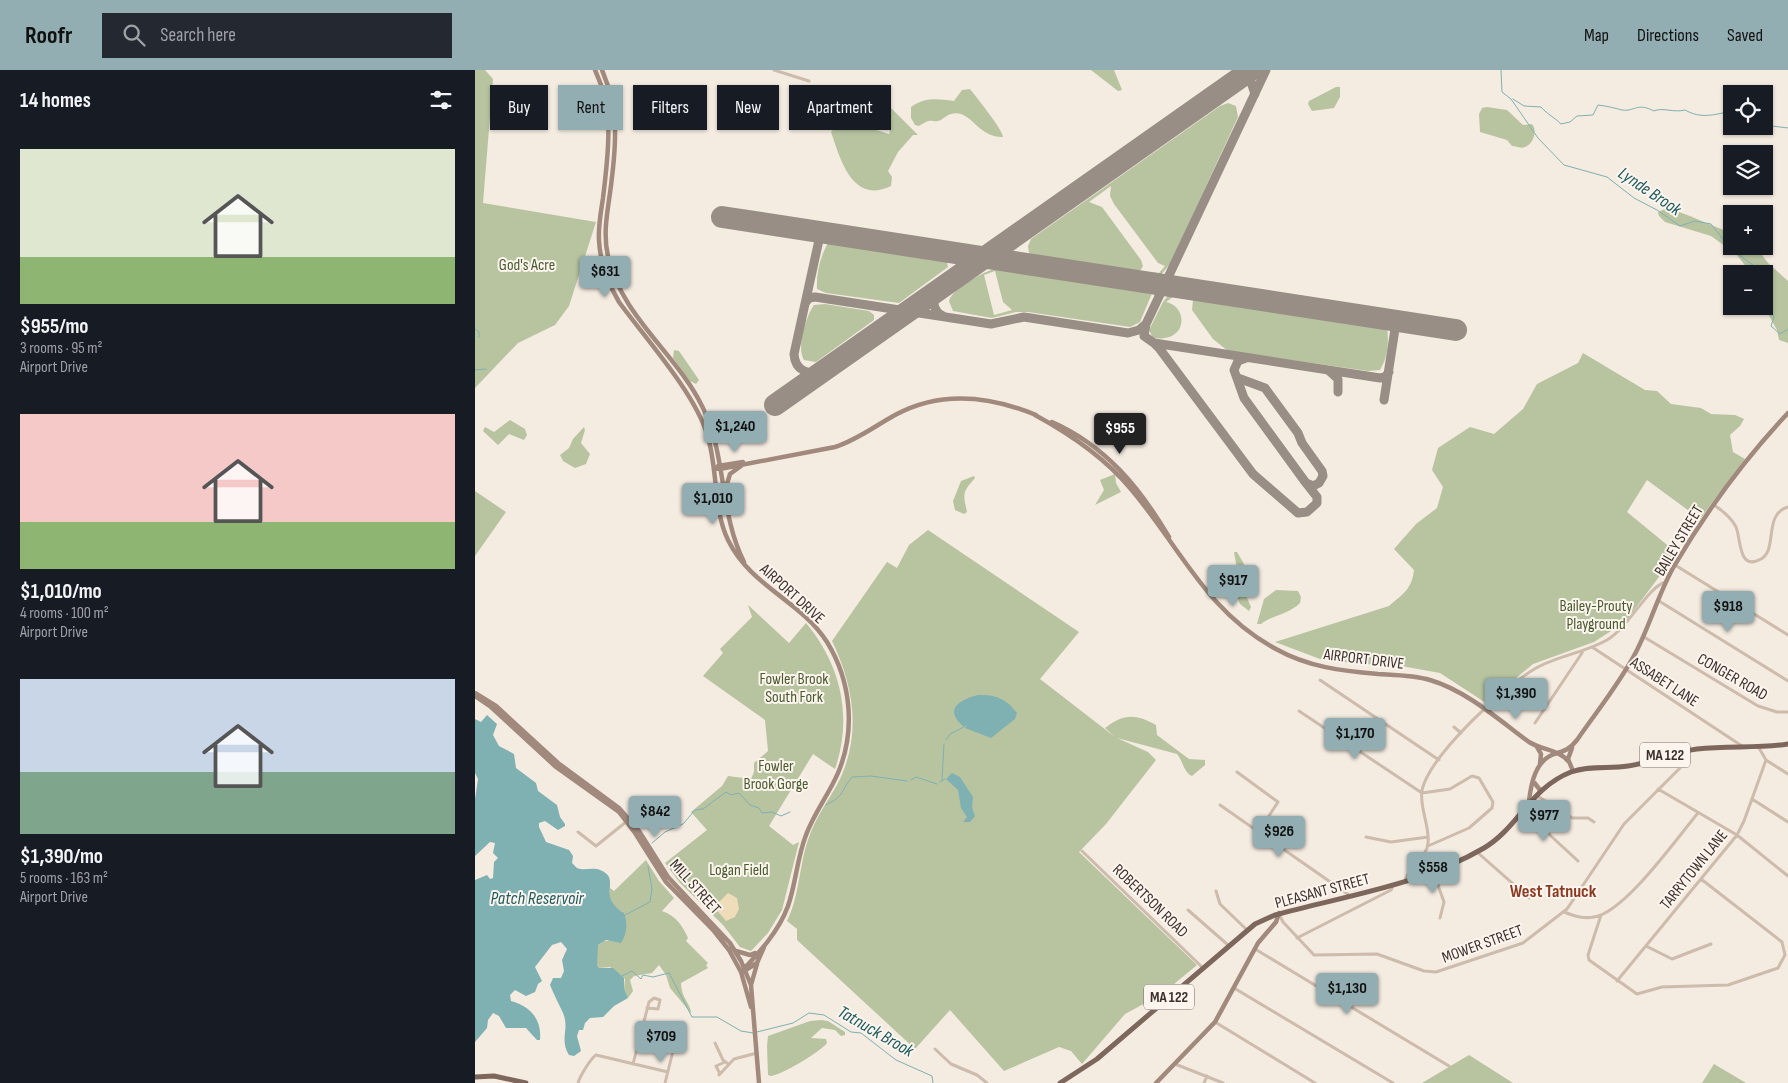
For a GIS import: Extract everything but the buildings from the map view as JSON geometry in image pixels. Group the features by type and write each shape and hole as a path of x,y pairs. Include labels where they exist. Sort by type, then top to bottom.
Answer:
{"main road":[{"path":"595,70 603,92 609,126 609,154 599,230 600,250 605,271 619,302 697,409 718,467"},
{"path":"602,70 611,95 617,128 605,231 611,270 629,305 699,399 714,432 718,452 718,467"},
{"name":"AIRPORT DRIVE","path":"718,467 839,446 905,410 937,400 955,398 986,399 1035,415 1089,449 1115,470 1209,594 1228,616 1262,642 1283,654 1334,670 1429,679 1452,689 1537,747 1564,756 1569,762"},
{"name":"BAILEY STREET","path":"1569,762 1572,746 1625,671 1644,637 1666,582 1675,565 1714,504 1752,453 1788,414"},
{"path":"718,452 725,460 740,462"},
{"name":"AIRPORT DRIVE","path":"726,501 728,478 734,470 760,460"},
{"name":"AIRPORT DRIVE","path":"718,467 750,464"},
{"name":"AIRPORT DRIVE","path":"718,467 733,539 747,568"},
{"name":"AIRPORT DRIVE","path":"718,467 727,538 735,553 758,581 807,618 821,634 832,652 841,673 848,705 848,736 838,773 806,836 785,915 766,943 757,963 751,985"},
{"name":"MILL STREET","path":"475,694 558,763 619,808 639,830 669,877 719,929 735,951 751,985 759,1083"},
{"name":"MILL STREET","path":"506,719 556,767 612,806 626,822 661,876 723,942 743,970 755,1018"},
{"name":"PLEASANT STREET","path":"1060,1083 1097,1059 1202,967 1247,929 1261,920 1408,880 1476,852 1502,834 1529,801 1551,781 1573,772 1628,766 1685,750 1729,747 1759,748 1788,744"},
{"name":"BAILEY STREET","path":"1557,754 1572,746"},
{"path":"1537,747 1541,754 1540,766"},
{"path":"1529,801 1533,780 1540,766 1552,755 1557,754"},
{"path":"1569,762 1573,772"},
{"path":"1533,780 1538,792"},
{"path":"1156,1083 1215,1022 1255,949 1265,933 1276,922 1279,914"},
{"name":"AIRPORT DRIVE","path":"743,970 766,943"},
{"path":"735,951 750,955 758,951"},
{"path":"743,970 757,963"},
{"path":"475,1077 494,1076 526,1083"}],"street":[{"path":"775,70 809,81"},
{"path":"1714,504 1733,521 1738,534 1741,553 1746,559 1753,561 1762,559 1767,553 1777,515 1788,507"},
{"path":"1675,565 1788,635"},
{"path":"1408,880 1411,870 1427,846 1428,837 1421,793 1428,775 1461,733 1484,710 1532,670 1592,647 1617,632 1654,588 1666,582"},
{"path":"1659,601 1788,681"},
{"name":"CONGER ROAD","path":"1644,637 1758,706 1777,712 1788,712"},
{"name":"ASSABET LANE","path":"1592,647 1625,671 1745,748"},
{"path":"1535,724 1585,650"},
{"path":"1320,680 1439,760"},
{"path":"1299,711 1421,793 1450,790 1475,776 1480,779 1493,804 1483,817 1469,828 1427,846"},
{"path":"1454,727 1461,733"},
{"path":"1727,736 1729,747"},
{"path":"1759,748 1765,760 1788,774"},
{"name":"MOWER STREET","path":"1279,914 1283,922 1297,938 1316,956 1377,954 1424,970 1440,972 1523,944 1564,912 1624,824 1686,762 1685,750"},
{"name":"TARRYTOWN LANE","path":"1617,981 1737,835 1765,760"},
{"path":"1237,772 1278,802 1259,831"},
{"path":"1658,789 1737,835 1788,876"},
{"path":"1538,792 1572,818 1588,818 1593,822"},
{"path":"1752,799 1788,822"},
{"path":"1220,805 1349,895"},
{"path":"1523,810 1578,861"},
{"path":"1564,912 1581,918 1601,916 1631,892 1698,813"},
{"path":"578,832 597,846 626,822"},
{"path":"1366,837 1391,842 1428,837"},
{"name":"ROBERTSON ROAD","path":"1082,851 1202,967"},
{"path":"1476,852 1529,898"},
{"path":"1433,870 1444,902 1440,918"},
{"path":"1601,916 1588,958 1594,966 1640,994 1662,988 1728,985 1771,971 1781,965 1786,952 1782,942 1701,879"},
{"path":"1297,938 1391,890 1394,884"},
{"path":"1216,891 1220,904 1247,929"},
{"path":"1187,910 1228,945"},
{"path":"1645,946 1672,959 1711,944"},
{"path":"1255,949 1449,1066"},
{"path":"1234,988 1393,1083"},
{"path":"633,1064 647,1008 652,998 660,1000 658,1009 647,1008"},
{"path":"1215,1022 1315,1083"},
{"path":"715,1043 726,1063"},
{"path":"665,1083 674,1047"},
{"path":"935,1049 951,1064 977,1075 987,1083"},
{"path":"726,1063 719,1074 716,1066 739,1057 757,1053"},
{"path":"578,1083 582,1072 596,1055 668,1072"},
{"path":"1175,1064 1223,1083"},
{"path":"1204,1083 1207,1076"}],"green space":[{"name":"God's Acre","path":"475,70 485,70 493,79 493,85 490,85 490,116 483,203 596,222 569,306 555,325 518,343 475,388"},
{"path":"1091,70 1114,70 1122,90 1118,91"},
{"path":"1336,87 1340,87 1340,97 1334,108 1312,111 1308,104 1309,101"},
{"path":"970,89 994,121 1003,137 987,133 964,115 958,113 950,114 938,121 927,121 919,126 915,125 911,118 911,107 916,104 932,100 954,101 962,90"},
{"path":"1228,103 1236,106 1238,117 1170,264 1160,276 1037,258 1029,253 1028,246 1031,239 1220,106","holes":["1111,186 1110,196 1158,263 1165,266 1159,273 1140,271 1143,266 1141,260 1102,207 1089,202"]},
{"path":"891,108 918,135 913,135 898,152 888,171 892,177 891,186 878,190 866,189 857,184 850,176 844,166 831,132 832,130 876,130 889,134"},
{"path":"1482,108 1507,110 1523,125 1532,124 1535,134 1530,143 1520,148 1512,146 1507,140 1480,132 1479,114"},
{"path":"1665,209 1682,213 1723,229 1723,245 1711,236 1665,222 1658,212"},
{"path":"829,241 943,259 947,262 948,267 899,303 826,293 817,289 817,276"},
{"path":"1737,255 1762,255 1770,265 1745,265"},
{"path":"999,267 1153,291 1140,322 1130,327 1028,312 1016,312 992,318 953,311 949,301 957,290 971,280","holes":["995,271 1003,302 1012,310 994,315 984,275"]},
{"path":"1773,268 1788,281 1788,343 1779,340 1777,330 1769,315 1773,315"},
{"path":"1170,293 1387,327 1388,344 1385,360 1380,370 1368,371 1228,351 1213,339 1192,310 1193,300 1173,297 1166,302 1173,305 1181,316 1179,330 1165,338 1153,338 1149,330 1163,302"},
{"path":"825,304 869,311 874,315 874,320 816,362 804,360 801,348 803,332 808,317 814,305"},
{"path":"674,350 679,351 699,380 696,384 690,381 673,358"},
{"name":"Bailey-Prouty Playground","path":"1583,353 1645,390 1657,391 1671,404 1701,408 1711,414 1735,415 1744,419 1740,426 1730,435 1733,452 1745,459 1700,519 1647,480 1627,512 1677,553 1625,622 1594,642 1533,664 1486,703 1440,673 1396,665 1361,664 1320,659 1275,642 1389,606 1403,594 1409,587 1414,570 1394,549 1416,524 1437,508 1443,487 1432,470 1438,448 1470,427 1494,434 1523,409 1537,384 1578,363"},
{"path":"510,420 525,429 527,435 524,440 509,434 498,445 483,431 485,427 494,432"},
{"path":"584,427 585,430 581,443 590,454 586,464 575,468 563,461 560,455 569,448 573,439"},
{"path":"1115,474 1116,483 1121,492 1095,505 1104,490 1100,480"},
{"path":"974,476 975,478 965,493 967,512 964,514 955,510 953,501 961,481"},
{"path":"475,491 506,512 475,556"},
{"path":"928,530 1079,632 1040,679 1115,737 1105,728 1111,723 1129,717 1142,718 1156,725 1157,735 1189,759 1205,760 1205,765 1192,776 1187,772 1177,754 1117,738 1148,752 1156,760 1106,824 1079,852 1197,965 1162,994 1125,1014 1082,1064 1071,1051 1059,1047 1004,1071 950,1010 915,1049 797,940 797,929 787,921 795,901 809,837 838,783 846,765 850,747 852,711 850,693 840,658 832,641 887,562 897,568 909,545"},
{"path":"1234,552 1237,552 1244,564 1242,586 1251,607 1249,611 1240,604 1233,586 1237,569"},
{"path":"1276,590 1298,591 1301,597 1300,603 1286,612 1261,624 1257,624 1264,599"},
{"path":"748,605 789,643 806,623 828,656 840,692 843,711 843,730 835,769 813,754 769,826 793,845 799,842 782,910 768,933 751,951 740,947 723,925 680,883 665,863 707,830 691,812 722,786 728,776 751,779 754,772 754,763 768,751 765,720 703,676 723,653 720,649 752,617"},
{"path":"646,860 659,881 674,898 662,911 678,921 688,938 686,941 708,963 706,965 708,968 681,983 681,988 691,1013 670,988 666,975 659,965 652,973 634,976 630,980 633,991 628,998 624,988 625,979 610,967 599,968 597,965 597,946 604,941 609,941 623,912 612,903 610,888 614,891"},
{"path":"810,1021 828,1021 845,1032 845,1035 841,1036 835,1030 822,1028 811,1038 826,1039 827,1043 823,1047 784,1072 771,1076 768,1075 768,1036"},
{"path":"1469,1055 1513,1083 1422,1083"},
{"path":"1714,1064 1746,1083 1702,1083"}],"sand":[{"path":"728,893 737,898 739,909 735,917 726,921 714,907"}],"water":[{"path":"978,695 990,695 1000,698 1017,713 1015,719 991,738 965,728 967,725 964,727 955,715 954,710 956,706"},
{"name":"Patch Reservoir","path":"487,715 497,724 493,735 499,746 514,754 516,768 536,783 538,791 557,805 565,826 558,830 545,821 539,823 546,842 569,850 573,856 572,863 577,868 597,869 606,874 610,883 611,900 624,913 625,936 621,943 606,940 598,945 597,965 599,968 613,968 624,978 624,988 628,998 614,1006 603,1017 590,1018 585,1023 583,1030 579,1030 577,1036 581,1051 574,1056 569,1055 566,1049 565,1019 550,985 553,978 561,978 564,971 562,960 567,949 561,942 552,945 535,967 542,981 538,984 535,992 526,996 515,990 510,995 511,1001 524,1006 537,1020 540,1040 537,1040 526,1028 506,1028 499,1016 493,1013 488,1020 487,1028 475,1042 475,880 487,875 490,879 493,878 494,862 498,858 493,853 495,843 490,842 475,856 475,799 478,779 475,773 475,719 481,722"},
{"path":"952,773 960,777 973,797 972,807 975,816 970,822 963,822 967,817 961,808 958,790 946,779"}],"waterway":[{"name":"Lynde Brook","path":"1501,70 1502,92 1511,99 1538,138 1564,165 1607,177 1634,198 1657,210 1680,226 1695,221 1711,224 1730,248 1753,265"},
{"path":"1513,99 1524,106 1541,107 1561,124 1570,122 1577,116 1593,115 1598,105 1622,110 1640,107 1654,111 1685,110 1697,115 1723,113"},
{"path":"1773,126 1788,128"},
{"name":"Lynde Brook","path":"1773,315 1771,326 1780,334 1788,329"},
{"path":"475,329 479,332 479,337"},
{"path":"475,370 486,369"},
{"path":"946,740 950,734 964,727"},
{"path":"942,780 944,744"},
{"path":"826,805 840,795 852,777 871,776 907,781"},
{"path":"911,780 916,777 937,784"},
{"path":"940,782 945,779"},
{"path":"652,843 665,832 683,824 695,810 703,809 726,792 731,795 739,793 750,805 759,808 762,813 772,812 781,816 790,812"},
{"path":"625,915 650,902 652,889 648,866"},
{"name":"Tatnuck Brook","path":"622,976 632,971 641,979 643,975 653,977 669,973 692,1017 717,1017 741,1031 753,1033"},
{"name":"Tatnuck Brook","path":"757,1032 793,1023 809,1013 824,1015 851,1032 861,1033 896,1060 932,1076 933,1083"}],"taxiway":[{"path":"1146,324 1266,70"},
{"path":"1238,79 1251,82 1255,94"},
{"path":"824,371 813,373 804,371 797,365 794,354 819,240 823,235 830,233"},
{"path":"1151,282 1158,289 1159,296"},
{"path":"938,290 934,304 939,314 943,316"},
{"path":"806,302 809,298 815,297 991,324 1024,317 1128,333 1139,330 1146,324 1144,336 1154,343 1380,378 1385,377 1389,372"},
{"path":"899,318 913,313"},
{"path":"1388,319 1393,323 1395,329"},
{"path":"1384,400 1395,329 1399,324 1406,322"},
{"path":"1154,343 1253,474 1298,513 1307,512 1317,503 1317,497 1306,483"},
{"path":"1238,378 1265,388 1298,433 1302,443 1322,471 1323,476 1319,483 1313,486 1306,483 1244,398 1234,370 1238,361 1246,358"},
{"path":"1328,370 1338,379 1338,392"}],"runway":[{"path":"775,405 1251,70"},
{"path":"722,217 1456,330"}],"district":[{"name":"West Tatnuck","path":"1553,891"}],"park label":[{"name":"Fowler Brook South Fork","path":"794,687"},
{"name":"Fowler Brook Gorge","path":"776,774"},
{"name":"Logan Field","path":"739,869"}]}
